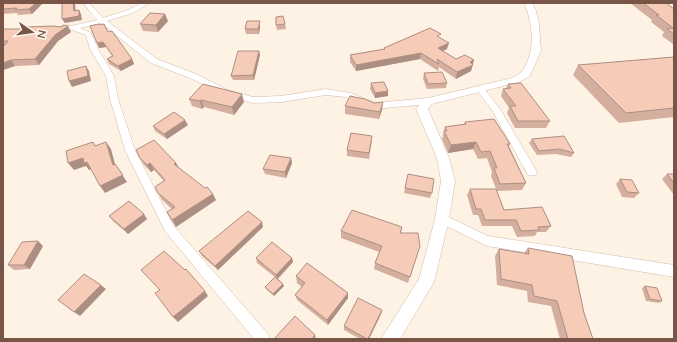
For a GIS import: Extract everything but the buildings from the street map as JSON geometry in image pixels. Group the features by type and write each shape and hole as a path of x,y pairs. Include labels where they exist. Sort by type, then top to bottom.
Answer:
{"street":[{"path":"86,3 102,21 154,61 193,76 227,93 253,100 281,99 326,92 348,96 374,106 428,101 515,80 526,74 536,51 535,24 532,11 528,3"},
{"path":"146,3 137,9 102,21 64,28 78,29 89,34 94,49 110,76 114,99 130,150 169,228 263,339"},
{"path":"480,88 496,109 532,172"},
{"path":"390,339 426,282 442,219 448,181 443,158 422,109 428,101"},
{"path":"442,219 487,241 674,271"}]}
